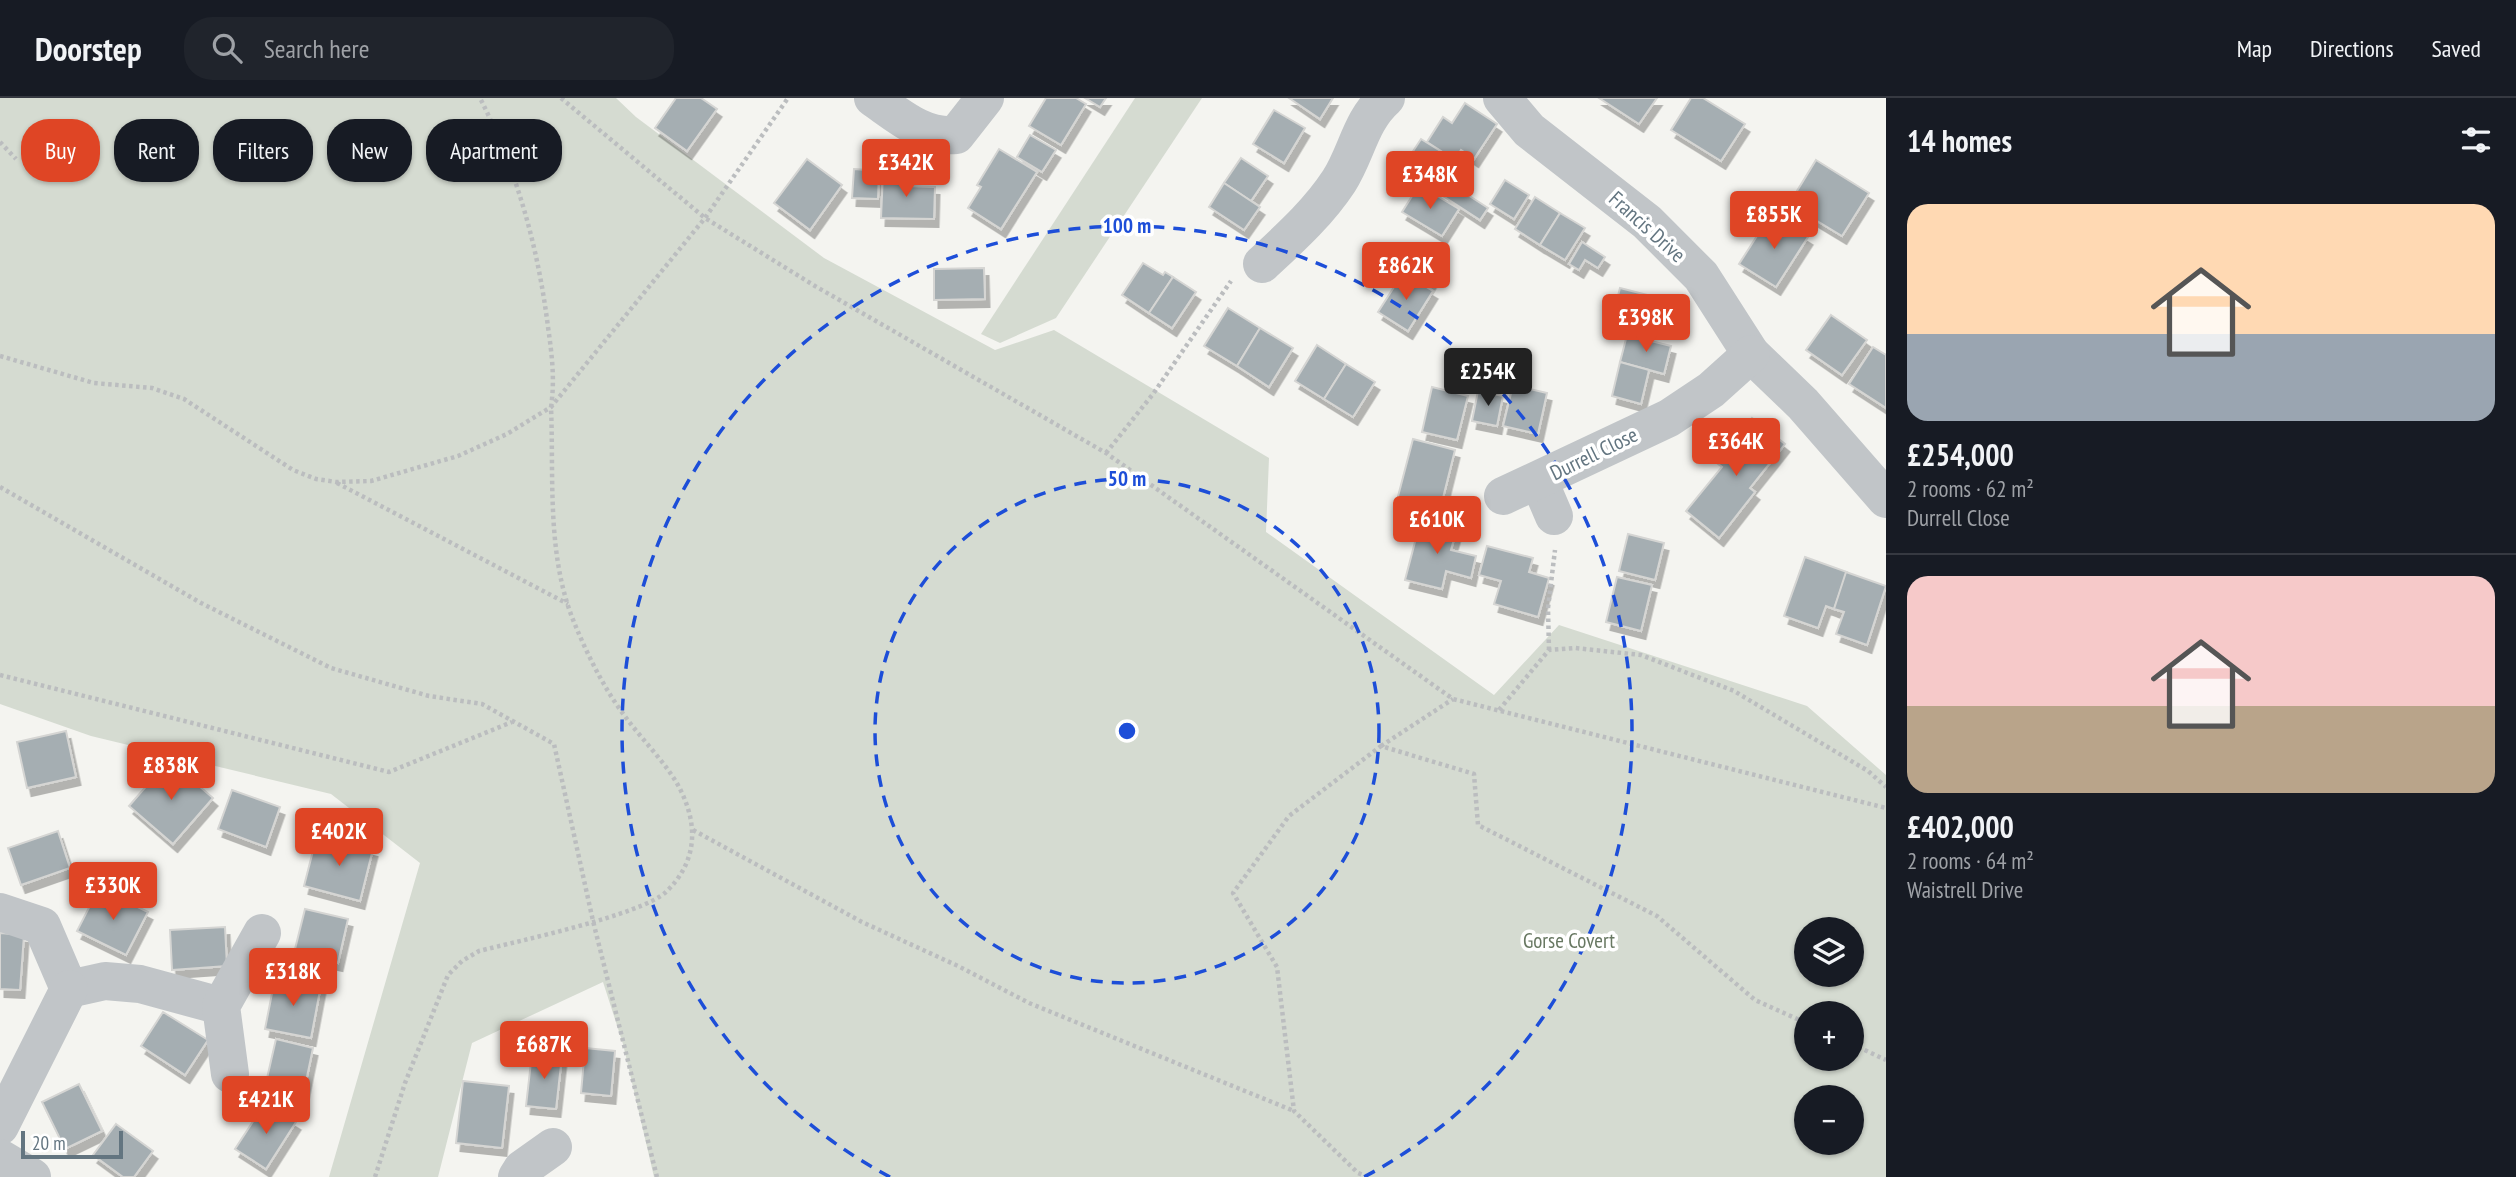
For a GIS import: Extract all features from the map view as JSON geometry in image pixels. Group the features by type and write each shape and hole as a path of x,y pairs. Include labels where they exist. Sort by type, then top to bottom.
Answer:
{"street":[{"path":"873,98 913,126 937,137 956,135 985,98"},
{"path":"1262,264 1312,240 1371,111 1386,98"},
{"name":"Francis Drive","path":"1502,98 1529,130 1647,222 1701,276 1751,354 1804,404 1886,499"},
{"name":"Durrell Close","path":"1503,496 1669,418 1712,390 1751,354"},
{"name":"Durrell Close","path":"1539,481 1554,516"},
{"path":"0,912 42,926 69,989 0,1126"},
{"path":"230,1074 221,1006 262,933"},
{"path":"69,989 105,981 140,984 221,1006"},
{"path":"517,1177 522,1169 553,1147"},
{"path":"0,1158 32,1177"}],"path":[{"path":"376,1177 405,1083 448,975 462,961 479,951 593,921 664,894 688,864 693,830 681,790 624,716 595,667 568,604 556,548 551,407 555,384 531,230 498,134 480,98"},
{"path":"561,98 705,218 815,286 1106,453 1453,699 1886,808"},
{"path":"0,356 94,383 152,388 184,399 293,470 316,479 336,482 371,481 458,456 507,433 551,407 705,218 788,98"},
{"path":"0,142 16,159"},
{"path":"1106,453 1153,394 1235,276 1262,264"},
{"path":"336,482 568,604"},
{"path":"0,487 201,603 331,668 429,696 482,704 554,744 593,921 657,1177"},
{"path":"1499,710 1549,650 1548,608 1556,540 1554,516"},
{"path":"1549,650 1574,648 1641,655 1734,691 1868,771 1886,786"},
{"path":"0,675 389,772 512,721"},
{"path":"1294,1111 1277,967 1233,893 1289,816 1381,746 1453,699"},
{"path":"1381,746 1474,774 1478,825 1657,916 1755,1000 1794,1018"},
{"path":"693,830 805,893 1029,1003 1294,1111 1358,1173 1368,1177"},
{"path":"1864,1050 1886,1060"}],"green space":[{"name":"Gorse Covert","path":"0,98 616,98 636,117 824,258 995,350 1054,330 1269,458 1266,532 1494,695 1559,625 1807,706 1886,775 1886,1177 654,1177 623,1044 603,982 472,1043 438,1177 329,1177 420,863 331,794 91,736 0,704"},
{"path":"1135,98 1202,98 1056,318 1000,343 981,334"}],"building":[{"path":"676,98 701,98 717,109 687,151 655,128"},
{"path":"1046,98 1076,98 1086,104 1061,145 1029,126"},
{"path":"1085,98 1106,98 1100,107"},
{"path":"1289,98 1333,98 1320,119"},
{"path":"1599,98 1657,98 1639,124"},
{"path":"1691,98 1703,98 1745,124 1721,161 1671,130"},
{"path":"1465,103 1497,124 1474,159 1461,150 1455,160 1427,142 1443,117 1452,123"},
{"path":"1274,110 1305,128 1284,163 1253,144"},
{"path":"1030,135 1056,150 1042,172 1017,157"},
{"path":"1421,139 1455,160 1440,184 1406,162"},
{"path":"999,149 1037,172 1001,229 968,208 981,187 977,185"},
{"path":"1241,158 1268,176 1251,201 1224,183"},
{"path":"807,159 842,185 810,230 774,203"},
{"path":"1816,160 1869,193 1842,236 1789,204"},
{"path":"854,169 879,171 878,199 852,198"},
{"path":"883,173 907,174 906,186 935,187 934,219 881,218"},
{"path":"1505,180 1529,195 1514,219 1490,204"},
{"path":"1224,183 1260,207 1244,230 1209,207"},
{"path":"1451,184 1488,208 1480,220 1443,196"},
{"path":"1419,185 1459,209 1442,236 1402,212"},
{"path":"1535,197 1560,213 1540,245 1515,229"},
{"path":"1560,213 1585,228 1565,260 1540,245"},
{"path":"1771,214 1808,237 1776,287 1739,264"},
{"path":"1582,242 1605,257 1598,268 1585,260 1579,270 1569,264"},
{"path":"1411,244 1442,263 1427,287 1396,269"},
{"path":"1143,263 1163,275 1165,272 1173,277 1149,313 1122,295"},
{"path":"984,268 985,299 934,300 934,269"},
{"path":"1403,273 1433,291 1408,331 1378,312"},
{"path":"1173,277 1196,292 1172,328 1149,313"},
{"path":"1620,288 1659,298 1651,329 1612,319"},
{"path":"1228,308 1260,328 1237,366 1204,346"},
{"path":"1831,315 1867,340 1842,375 1806,350"},
{"path":"1260,328 1293,348 1269,387 1237,366"},
{"path":"1627,335 1671,346 1664,374 1620,362"},
{"path":"1317,345 1346,364 1324,399 1295,381"},
{"path":"1873,347 1886,355 1886,408 1849,384"},
{"path":"1620,362 1649,370 1641,404 1612,396"},
{"path":"1346,364 1375,382 1353,417 1324,399"},
{"path":"1513,385 1547,393 1538,434 1503,426"},
{"path":"1432,387 1468,396 1457,440 1422,432"},
{"path":"1478,391 1503,396 1497,426 1472,421"},
{"path":"1752,418 1785,444 1750,488 1755,492 1719,538 1686,511 1722,467 1717,463"},
{"path":"1413,439 1455,450 1439,514 1396,504"},
{"path":"1421,519 1457,528 1451,550 1476,556 1471,578 1446,571 1442,589 1405,580"},
{"path":"1628,534 1664,543 1655,580 1619,571"},
{"path":"1487,546 1533,558 1529,572 1549,578 1538,617 1494,604 1501,581 1479,575"},
{"path":"1805,557 1847,572 1834,609 1826,606 1818,628 1784,616"},
{"path":"1846,572 1886,586 1867,645 1836,634 1844,612 1834,609"},
{"path":"1617,577 1652,585 1641,631 1606,622"},
{"path":"66,731 76,777 27,788 17,742"},
{"path":"169,760 213,798 173,844 129,806"},
{"path":"232,790 280,807 266,847 218,829"},
{"path":"58,831 70,868 21,885 8,848"},
{"path":"317,835 373,849 360,901 304,886"},
{"path":"99,888 148,912 126,955 77,931"},
{"path":"305,909 348,919 338,963 294,953"},
{"path":"225,927 227,966 172,970 170,930"},
{"path":"0,933 24,935 20,990 0,989"},
{"path":"275,978 321,985 311,1038 265,1029"},
{"path":"163,1012 208,1040 185,1075 141,1046"},
{"path":"276,1039 313,1048 303,1096 265,1087"},
{"path":"585,1048 615,1051 611,1096 581,1093"},
{"path":"532,1053 562,1056 556,1109 526,1106"},
{"path":"463,1081 509,1086 502,1148 456,1143"},
{"path":"79,1084 102,1131 65,1149 42,1102"},
{"path":"265,1103 296,1122 266,1169 235,1149"},
{"path":"116,1124 153,1151 134,1177 123,1177 93,1155"}]}
